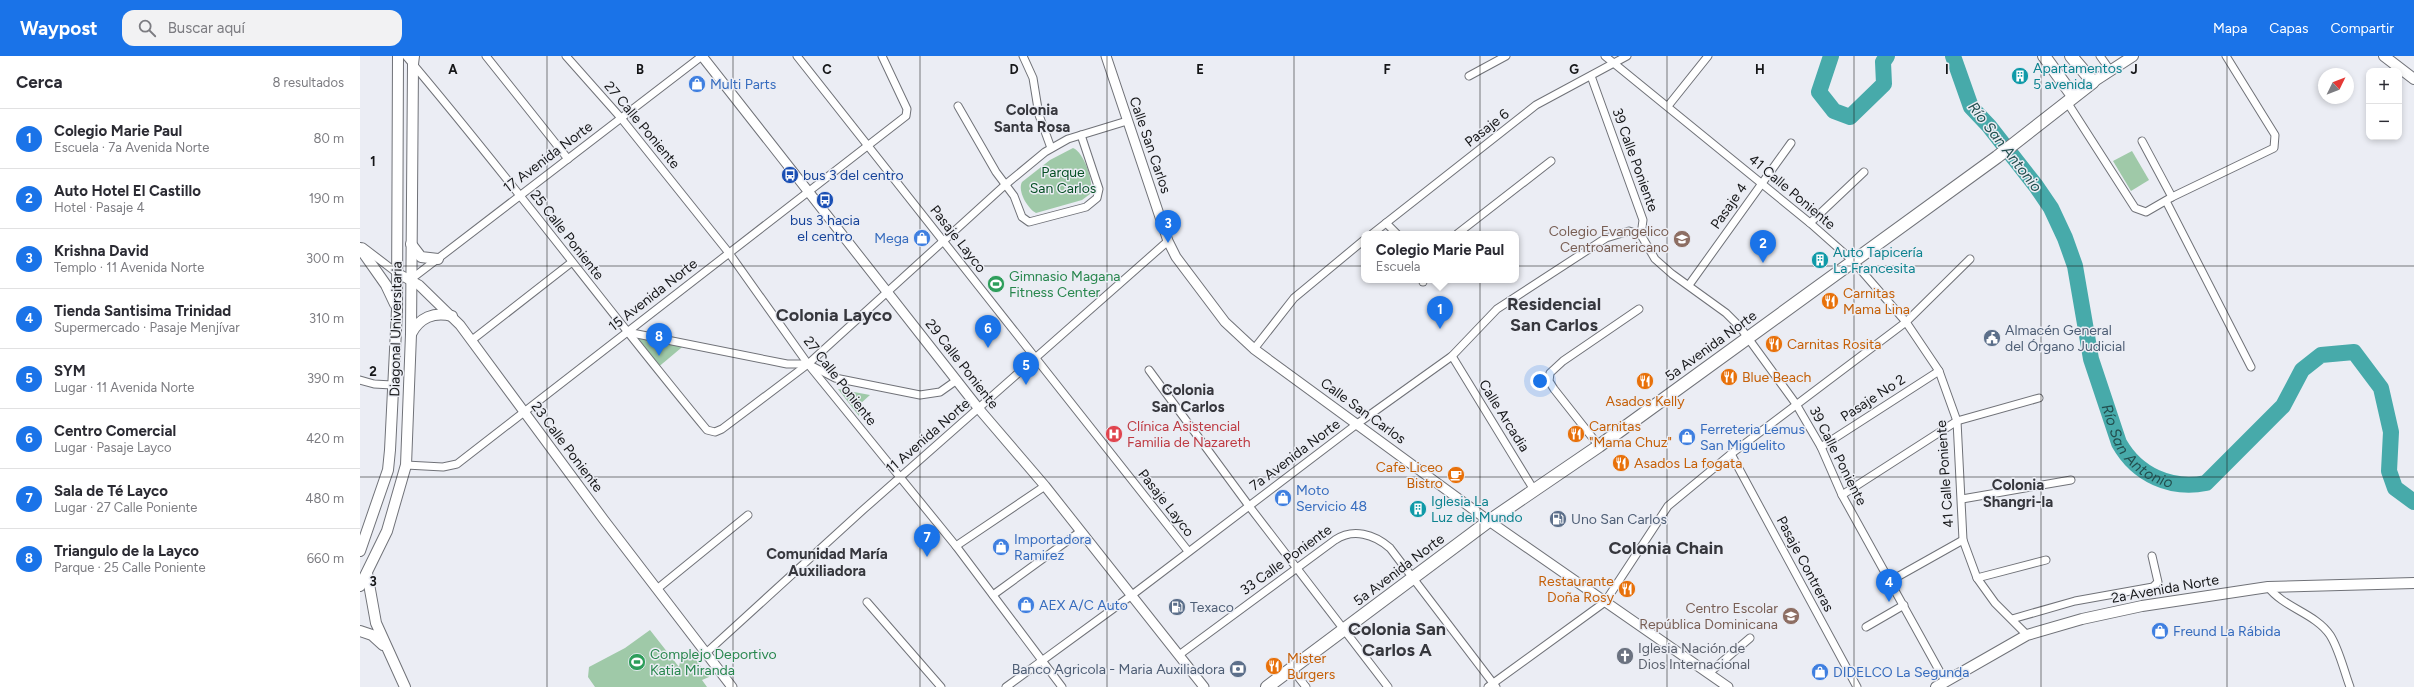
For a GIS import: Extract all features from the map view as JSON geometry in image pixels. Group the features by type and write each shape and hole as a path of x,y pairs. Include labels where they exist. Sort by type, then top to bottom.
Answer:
{"main road":[{"name":"Diagonal Universitaria","path":"360,551 388,470 397,273 398,56"},
{"path":"2044,56 2070,99"},
{"path":"2071,56 2093,82"},
{"name":"5a Avenida Norte","path":"1267,687 1489,521 1599,446 1997,157 2093,82 2133,56"},
{"path":"2384,56 2414,79"},
{"name":"Diagonal Universitaria","path":"360,586 387,531 406,465 411,334 411,59"},
{"path":"411,244 421,257 438,259"},
{"path":"360,248 386,285 396,310"},
{"path":"411,334 416,325 425,318 441,314 452,316"},
{"path":"367,573 370,598 385,646 405,687"},
{"name":"2a Avenida Norte","path":"1941,684 2027,635 2082,619 2142,606 2268,587 2414,583"},
{"path":"360,631 372,635 385,646"}],"street":[{"path":"486,56 568,158"},
{"name":"27 Calle Poniente","path":"566,56 621,118 729,253 808,364 956,546 1062,687"},
{"name":"17 Avenida Norte","path":"410,280 702,56"},
{"name":"29 Calle Poniente","path":"702,56 979,409 1045,486 1204,687"},
{"name":"Pasaje Layco","path":"797,56 1188,551"},
{"name":"15 Avenida Norte","path":"406,465 443,467 458,464 906,116 907,109 882,56"},
{"path":"1023,56 1033,78 1039,115 1051,148"},
{"name":"Calle San Carlos","path":"1106,56 1168,241 1176,257 1225,322 1254,349 1489,521 1728,687"},
{"path":"1469,76 1506,56"},
{"name":"41 Calle Poniente","path":"1605,56 1810,223 1853,261 1906,322 1939,371 1957,421 1963,540 1977,578 1995,603 2027,635"},
{"name":"Pasaje 6","path":"1376,231 1536,105 1627,56"},
{"path":"1668,106 1708,56"},
{"path":"2100,56 2110,70"},
{"path":"2070,99 2135,208 2146,212 2172,196 2274,148 2275,135 2226,56"},
{"name":"25 Calle Poniente","path":"411,59 627,332 707,430 714,432 722,429 808,364"},
{"name":"39 Calle Poniente","path":"1591,76 1643,220 1642,235 1655,259 1672,274 1726,313 1740,327 1796,404 1821,447 1842,495 1904,605 1941,684"},
{"path":"958,106 996,172 1016,199 1022,217 1029,222 1035,222 1091,204 1098,196 1099,189 1081,135"},
{"path":"808,364 888,293 1005,185 1051,148 1081,135 1127,121"},
{"path":"2142,141 2172,196"},
{"name":"Pasaje 4","path":"1689,285 1791,144"},
{"path":"1461,231 1551,161"},
{"path":"1810,223 1864,172"},
{"path":"2166,201 2251,367"},
{"path":"1386,223 1394,231"},
{"name":"7a Avenida Norte","path":"1006,687 1132,595 1357,424 1452,356 1497,309 1606,238 1629,231 1642,235"},
{"name":"11 Avenida Norte","path":"706,653 900,477 1036,359 1168,241"},
{"path":"1254,349 1294,298 1361,242"},
{"name":"23 Calle Poniente","path":"360,244 397,273 426,290 452,316 472,340 524,412 732,687"},
{"path":"1492,686 1605,602 1668,506 1731,454 1906,322 1970,259"},
{"path":"472,340 572,262"},
{"path":"1599,446 1554,389 1549,381 1550,374 1563,361 1639,310"},
{"path":"627,332 786,364 808,364 835,378 920,395 937,394 957,380"},
{"name":"Calle Arcadia","path":"1452,356 1534,490"},
{"path":"1149,370 1343,631 1388,687"},
{"name":"Pasaje No 2","path":"1821,447 1939,371"},
{"path":"360,380 374,384 392,385"},
{"path":"1842,495 1957,421 2039,398"},
{"name":"Pasaje Contreras","path":"1731,454 1857,687"},
{"path":"1962,499 2070,480"},
{"path":"956,546 1045,486"},
{"path":"657,589 748,516"},
{"path":"993,595 1081,531"},
{"name":"33 Calle Poniente","path":"1179,655 1340,536 1357,533 1382,541 1412,578 1492,686"},
{"path":"1890,581 1963,540"},
{"path":"2012,619 2075,601 2153,587 2158,582 2152,556"},
{"path":"1977,578 2046,560"},
{"path":"2268,587 2275,596 2319,624 2330,635 2350,687"},
{"path":"867,602 942,687"},
{"path":"1866,627 1904,605"},
{"path":"1709,673 1750,638"},
{"path":"1292,668 1306,687"}],"green space":[{"name":"Parque San Carlos","path":"1073,148 1081,155 1088,169 1091,183 1090,194 1082,200 1036,213 1030,208 1022,195 1022,182 1050,160"},
{"path":"2132,151 2149,180 2131,191 2113,161"},
{"path":"627,332 687,343 656,369"},
{"path":"838,389 870,395 860,404 859,416"},
{"name":"Complejo Deportivo Katia Miranda","path":"650,630 679,667 681,657 689,651 709,677 702,680 707,687 595,687 588,677 589,667 625,648"}],"waterway":[{"name":"Río San Antonio","path":"1831,56 1819,92 1834,111 1850,117 1884,84 1883,62 1887,56"},
{"name":"Río San Antonio","path":"1953,56 1971,107 1989,126 2036,186 2051,208 2065,238 2075,266 2091,359 2119,443 2135,464 2145,472 2168,482 2193,485 2206,483 2283,406 2302,370 2321,355 2354,352 2381,388 2391,432 2389,471 2395,488 2414,502"}],"place":[{"name":"Apartamentos 5 avenida","path":"2020,76"},
{"name":"Multi Parts","path":"697,84"},
{"name":"bus 3 del centro","path":"790,175"},
{"name":"bus 3 hacia el centro","path":"825,200"},
{"name":"Mega","path":"922,238"},
{"name":"Colegio Evangelico Centroamericano","path":"1682,239"},
{"name":"Krishna David","path":"1168,243"},
{"name":"Auto Tapicería La Francesita","path":"1820,260"},
{"name":"Auto Hotel El Castillo","path":"1763,263"},
{"name":"Gimnasio Magana Fitness Center","path":"996,284"},
{"name":"Carnitas Mama Lina","path":"1830,301"},
{"name":"Colegio Marie Paul","path":"1440,329"},
{"name":"Almacén General del Órgano Judicial","path":"1992,338"},
{"name":"Carnitas Rosita","path":"1774,344"},
{"name":"Centro Comercial","path":"988,348"},
{"name":"Triangulo de la Layco","path":"659,356"},
{"name":"Blue Beach","path":"1729,377"},
{"name":"Asados Kelly","path":"1645,381"},
{"name":"SYM","path":"1026,385"},
{"name":"Clínica Asistencial Familia de Nazareth","path":"1114,434"},
{"name":"Carnitas \"Mama Chuz\"","path":"1576,434"},
{"name":"Ferreteria Lemus San Miguelito","path":"1687,437"},
{"name":"Asados La fogata","path":"1621,463"},
{"name":"Cafe Liceo Bistro","path":"1456,475"},
{"name":"Moto Servicio 48","path":"1283,498"},
{"name":"Iglesia La Luz del Mundo","path":"1418,509"},
{"name":"Uno San Carlos","path":"1558,519"},
{"name":"Importadora Ramirez","path":"1001,547"},
{"name":"Sala de Té Layco","path":"927,557"},
{"name":"Restaurante Doña Rosy","path":"1627,589"},
{"name":"Tienda Santisima Trinidad","path":"1889,602"},
{"name":"AEX A/C Auto","path":"1026,605"},
{"name":"Texaco","path":"1177,607"},
{"name":"Centro Escolar República Dominicana","path":"1791,616"},
{"name":"Freund La Rábida","path":"2160,631"},
{"name":"Iglesia Nación de Dios Internacional","path":"1625,656"},
{"name":"Complejo Deportivo Katia Miranda","path":"637,662"},
{"name":"Mister Burgers","path":"1274,666"},
{"name":"Banco Agricola - Maria Auxiliadora","path":"1238,669"},
{"name":"DIDELCO La Segunda","path":"1820,672"}],"district":[{"name":"Colonia Santa Rosa","path":"1032,118"},
{"name":"Residencial San Carlos","path":"1554,314"},
{"name":"Colonia Layco","path":"834,315"},
{"name":"Colonia San Carlos","path":"1188,398"},
{"name":"Colonia Shangri-la","path":"2018,494"},
{"name":"Colonia Chain","path":"1666,548"},
{"name":"Comunidad María Auxiliadora","path":"827,562"},
{"name":"Colonia San Carlos A","path":"1397,639"}]}
